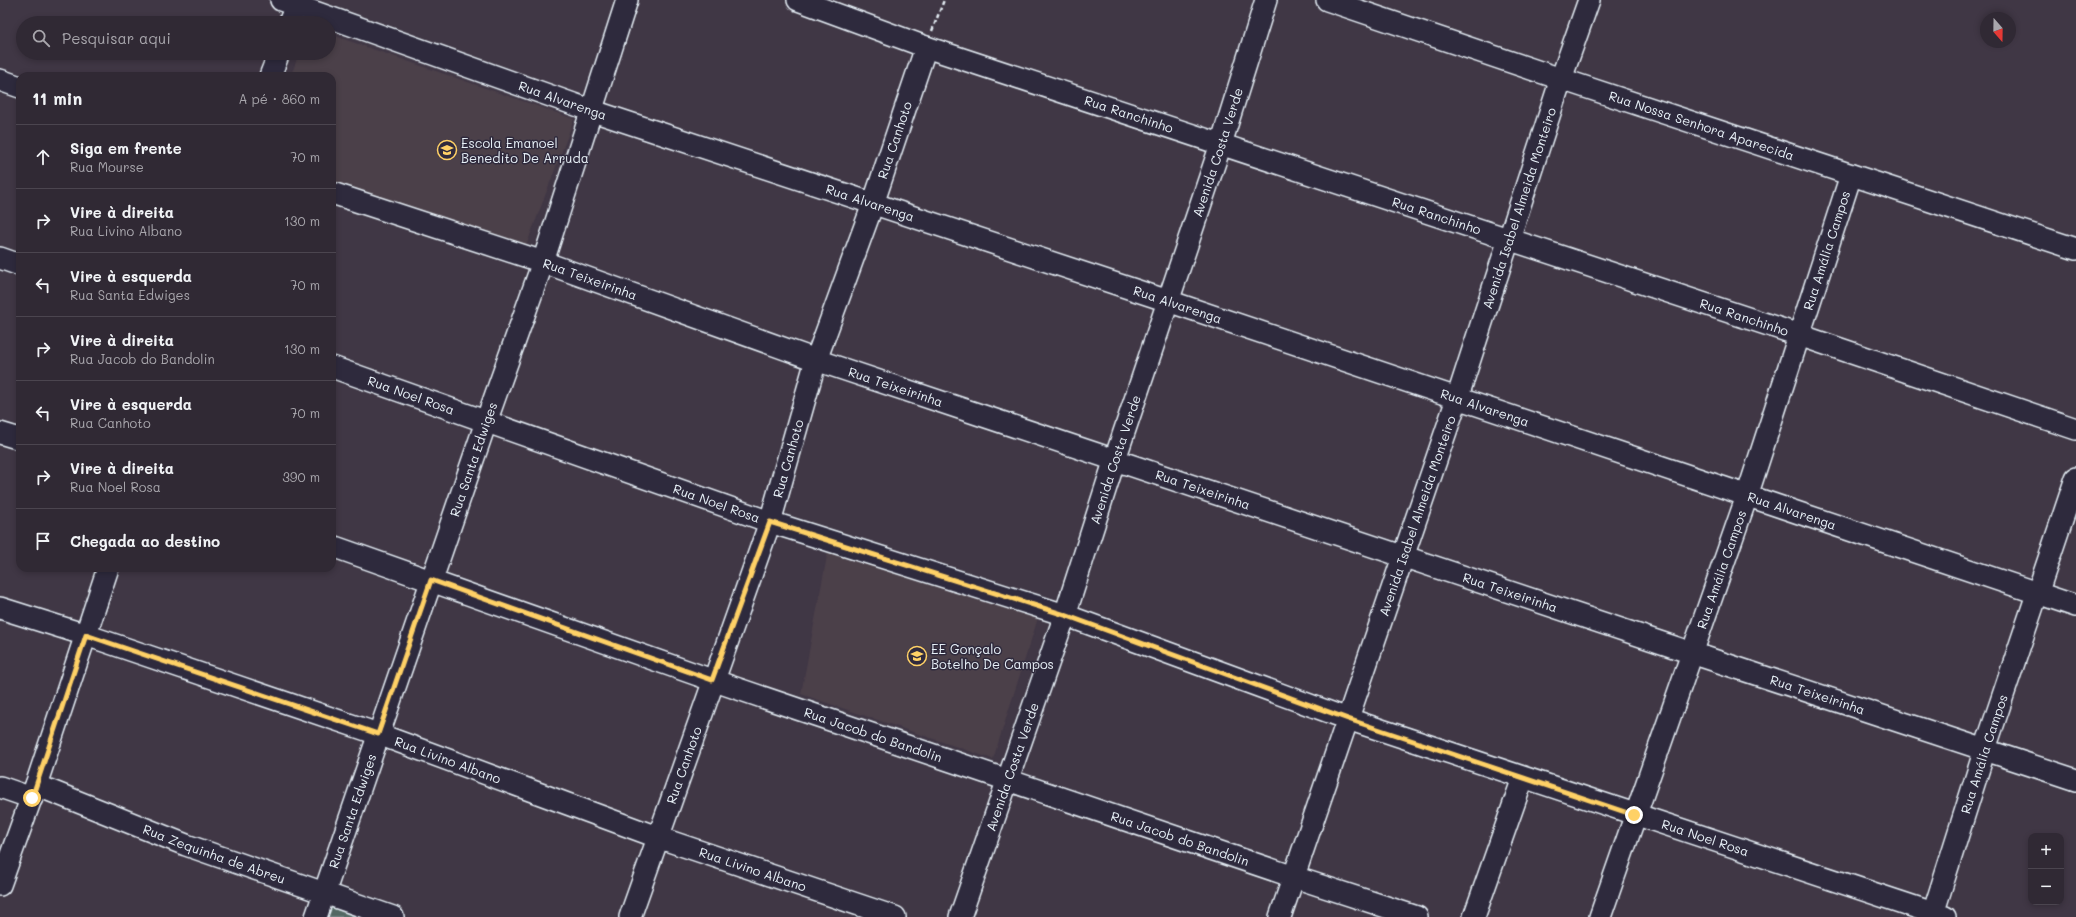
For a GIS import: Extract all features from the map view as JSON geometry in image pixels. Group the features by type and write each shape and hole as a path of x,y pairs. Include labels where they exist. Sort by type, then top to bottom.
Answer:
{"street":[{"name":"Rua Santa Edwiges","path":"316,917 431,580 543,262 593,111 627,0"},
{"name":"Rua Ranchinho","path":"798,0 926,47 1799,335 2076,429"},
{"name":"Avenida Costa Verde","path":"960,917 1065,615 1115,459 1221,144 1266,0"},
{"name":"Rua Nossa Senhora Aparecida","path":"1327,0 2076,249"},
{"name":"Avenida Isabel Almeida Monteiro","path":"1280,917 1457,399 1561,79 1589,0"},
{"name":"Rua Alvarenga","path":"291,7 317,16"},
{"name":"Rua Alvarenga","path":"336,22 593,111 1168,301 2076,606"},
{"name":"Rua Canhoto","path":"630,917 712,680 770,522 816,360 873,204 926,47"},
{"path":"272,72 276,60"},
{"path":"0,80 16,86"},
{"name":"Rua Amália Campos","path":"1600,917 1634,815 1747,496 1851,175"},
{"name":"Rua Teixeirinha","path":"336,194 543,262 816,360 2076,780"},
{"path":"0,258 16,263"},
{"name":"Rua Noel Rosa","path":"336,368 770,522 1065,615 1348,719 1937,916"},
{"path":"0,433 16,439"},
{"name":"Rua Amália Campos","path":"1937,916 1985,749 2076,478"},
{"name":"Rua Jacob do Bandolin","path":"336,547 712,680 1294,877 1417,917"},
{"path":"0,885 34,791 107,572"},
{"name":"Rua Livino Albano","path":"0,608 86,635 378,734 657,837 895,917"},
{"path":"1474,917 1523,778"},
{"name":"Rua Zequinha de Abreu","path":"0,787 34,791 394,917"}],"path":[{"path":"926,47 944,0"}],"shaded area":[{"name":"Escola Emanoel Benedito De Arruda","path":"336,36 574,119 526,246 336,182 336,72 292,72 297,60 336,60"},
{"name":"EE Gonçalo Botelho De Campos","path":"828,551 1038,618 993,759 801,694"}],"green space":[{"path":"330,907 356,917 327,917"}],"place":[{"name":"Escola Emanoel Benedito De Arruda","path":"447,150"},
{"name":"EE Gonçalo Botelho De Campos","path":"917,656"}],"route":[{"path":"32,798 86,635 378,734 431,580 712,680 770,522 1065,615 1348,719 1634,815"}]}
